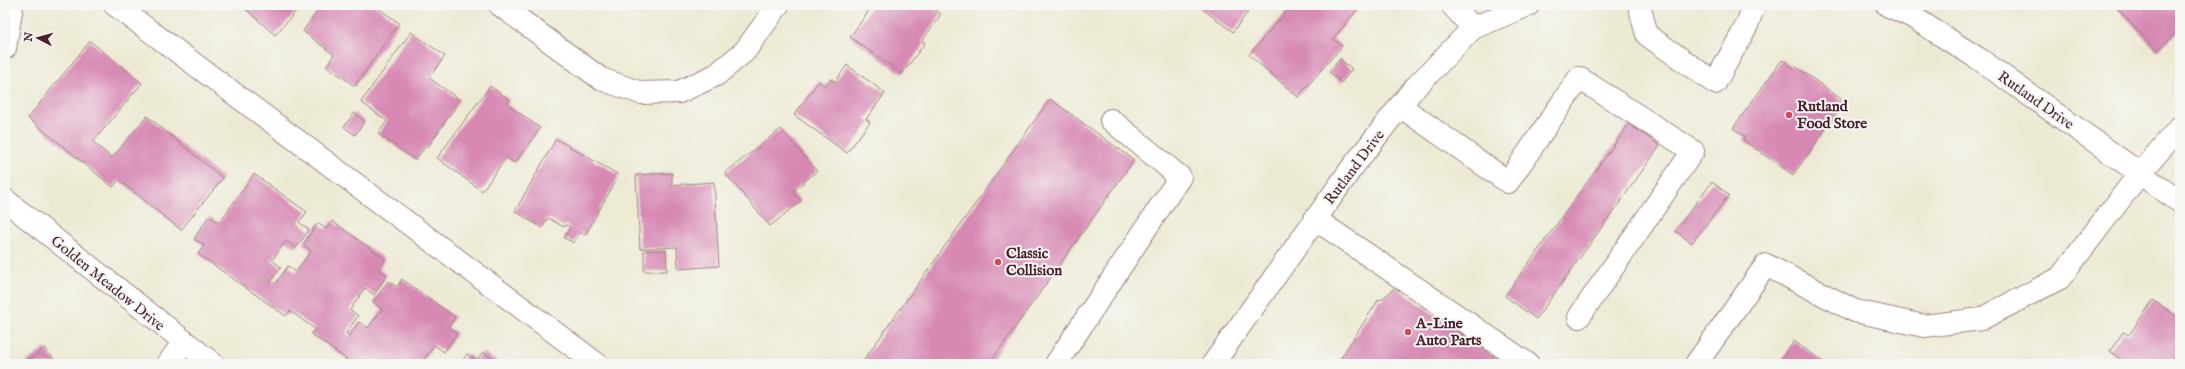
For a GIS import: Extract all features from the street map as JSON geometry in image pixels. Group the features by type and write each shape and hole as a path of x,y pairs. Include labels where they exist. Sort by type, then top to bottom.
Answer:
{"street":[{"path":"5,48 12,5"},
{"path":"116,5 597,364"},
{"path":"500,5 602,79 641,93 679,92 716,75 745,51 778,5"},
{"path":"1452,5 1473,28"},
{"name":"Rutland Drive","path":"1222,360 1315,219 1351,169 1400,106 1473,28 1528,5"},
{"path":"1639,5 1647,35 1715,83 1748,25 1754,5"},
{"name":"Rutland Drive","path":"1887,5 1912,16 1979,59 2180,202"},
{"path":"1400,106 1508,182 1579,78 1693,151 1579,317"},
{"path":"1056,364 1180,177 1111,120"},
{"path":"1696,364 1766,265 1855,310 1924,326 1981,320 2060,278 2140,173 2180,127"},
{"name":"Golden Meadow Drive","path":"5,200 183,343 213,364"},
{"path":"1315,219 1528,364"},
{"path":"168,364 183,343"}],"building":[{"path":"241,5 302,5 275,35"},
{"path":"322,5 374,5 399,23 355,86 326,66 334,55 303,31"},
{"path":"632,5 644,5 640,11"},
{"path":"873,5 881,8 883,5 928,5 941,14 922,41 925,43 902,74 850,37"},
{"path":"1197,5 1253,5 1233,32"},
{"path":"1292,5 1300,11 1305,5 1354,5 1358,9 1333,39 1342,46 1298,97 1249,55"},
{"path":"2118,5 2180,5 2180,30 2157,51 2116,7"},
{"path":"411,32 445,56 429,78 460,100 427,148 425,147 415,160 378,134 387,121 361,102"},
{"path":"90,41 142,83 93,142 112,158 147,116 223,178 181,230 119,180 113,187 28,118"},
{"path":"1340,59 1352,69 1341,83 1329,72"},
{"name":"Rutland Food Store","path":"1782,60 1794,68 1795,66 1845,102 1793,175 1743,140 1745,137 1733,128"},
{"path":"847,65 885,93 866,119 870,122 847,153 794,115 819,81 825,86 831,79 835,82"},
{"path":"490,86 510,100 507,104 540,128 515,163 506,158 482,191 437,158"},
{"name":"Classic Collision","path":"1050,99 1134,160 989,364 861,364"},
{"path":"354,113 365,121 355,135 344,127"},
{"path":"1629,124 1660,146 1536,319 1505,296"},
{"path":"781,129 817,171 792,192 801,201 770,226 725,173"},
{"path":"556,139 619,175 585,235 580,232 574,243 564,238 570,227 566,225 564,227 548,218 542,228 515,211"},
{"path":"672,173 672,185 714,182 719,266 678,269 677,247 640,249 636,175"},
{"path":"254,174 307,212 299,222 309,230 296,248 286,241 272,260 281,267 271,281 275,284 288,266 296,272 311,251 303,244 318,223 326,229 332,221 385,259 379,269 387,275 374,295 365,288 350,310 358,316 346,333 349,336 359,322 368,328 382,309 373,302 388,281 397,287 402,279 455,317 448,327 457,333 444,352 434,345 421,364 353,364 311,334 315,329 290,311 286,316 198,254 204,245 194,239 209,216 219,223"},
{"path":"1712,182 1729,195 1692,243 1675,231"},
{"path":"666,250 667,271 644,271 644,251"},
{"name":"A-Line Auto Parts","path":"1396,287 1504,364 1337,364 1379,299 1381,300"},
{"path":"2153,300 2180,319 2180,364 2123,364 2124,362 2110,351 2123,332 2129,335"},
{"path":"1794,341 1826,364 1778,364"},
{"path":"45,348 57,364 24,364"},
{"path":"483,352 501,364 460,364 467,354 477,361"}],"place":[{"name":"Rutland Food Store","path":"1789,115"},
{"name":"Classic Collision","path":"998,262"},
{"name":"A-Line Auto Parts","path":"1408,332"}]}
